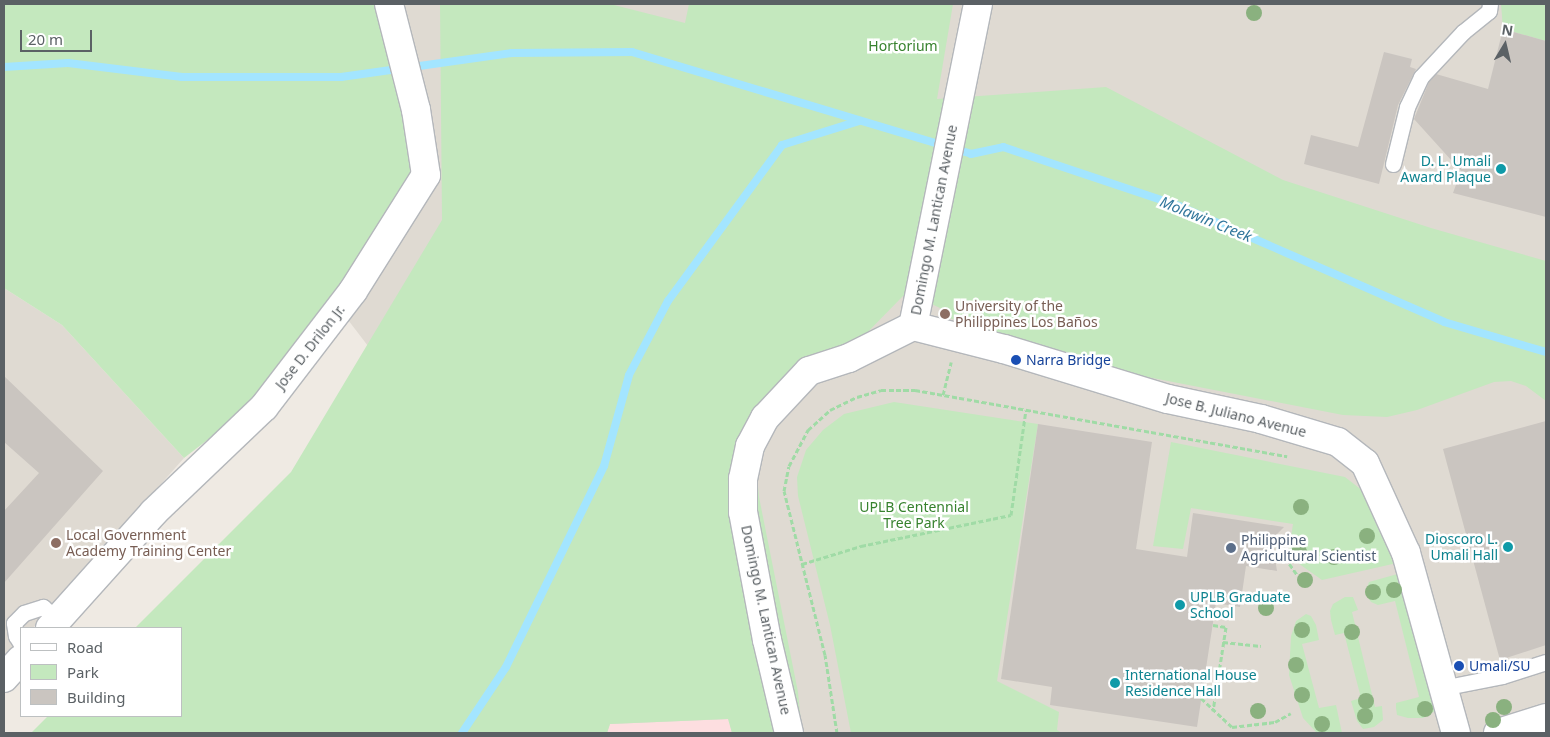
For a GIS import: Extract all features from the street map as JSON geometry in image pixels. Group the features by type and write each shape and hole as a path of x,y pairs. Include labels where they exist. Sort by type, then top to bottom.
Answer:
{"street":[{"name":"Jose D. Drilon Jr.","path":"54,624 154,512 264,407 353,291 426,175 416,110 389,4"},
{"name":"Domingo M. Lantican Avenue","path":"789,733 767,640 743,512 743,480 750,446 765,418 808,371 849,358 913,326 978,4"},
{"name":"Jose B. Juliano Avenue","path":"913,326 1004,349 1168,399 1261,419 1338,442 1365,463 1377,483 1406,553 1456,733"},
{"path":"4,678 20,660"},
{"path":"1498,733 1546,718"}],"lane":[{"path":"1393,164 1407,107 1421,77 1463,32 1489,11 1490,4"},
{"path":"20,642 16,636 14,623 24,612 43,607 54,624"},
{"path":"1442,688 1502,676 1546,662"}],"path":[{"path":"837,733 825,655 784,491 789,466 808,430 830,410 857,397 881,390 915,390 1294,457"},
{"path":"802,564 861,546 1011,514 1026,410"},
{"path":"1272,540 1298,576"},
{"path":"1213,624 1226,627 1213,712"},
{"path":"1224,642 1261,646"},
{"path":"1202,698 1213,712 1232,727 1275,722 1292,714"}],"shaded area":[{"name":"University of the Philippines Los Baños","path":"4,4 1546,4 1546,733 388,733 404,393 283,235"},
{"name":"Local Government Academy Training Center","path":"4,288 62,325 184,458 34,627 20,627 20,643 4,661"},
{"path":"729,719 732,733 607,733 610,724"}],"green space":[{"path":"4,4 400,4 414,185 262,398 184,458 62,325 4,288"},
{"name":"Hortorium","path":"440,4 610,4 685,23 689,4 953,4 937,99 1106,87 1283,180 1431,228 1546,261 1546,401 1526,386 1511,381 1494,382 1417,410 1387,417 1343,415 1101,368 949,318 940,308 919,298 903,296 857,343 782,406 755,454 759,497 798,692 802,733 732,733 728,719 610,724 607,733 31,733 47,717 182,717 182,627 136,627 291,472 442,220"},
{"path":"1501,4 1546,4 1546,41 1503,29"},
{"name":"UPLB Centennial Tree Park","path":"894,402 1038,424 997,681 1059,712 1057,730 1062,733 851,733 830,625 798,496 797,477 806,450 823,430 844,414"},
{"path":"1171,442 1345,477 1368,495 1397,563 1322,580 1288,556 1293,524 1191,508 1183,549 1153,546"},
{"path":"1401,573 1438,709 1423,718 1408,718 1397,715 1396,703 1419,697 1395,601 1378,605 1371,602 1365,593 1369,582"},
{"path":"1345,597 1353,597 1358,610 1352,612 1375,707 1382,706 1383,720 1374,727 1363,729 1357,721 1351,701 1361,698 1344,633 1335,635 1331,620 1330,611 1333,604"},
{"path":"1306,614 1311,616 1316,625 1319,640 1302,644 1319,708 1336,705 1342,733 1316,732 1303,718 1289,675 1291,636 1296,621"}],"building":[{"path":"1503,29 1546,41 1546,217 1453,193 1461,171 1414,119 1429,82 1436,74 1488,89"},
{"path":"1384,52 1412,59 1410,67 1416,69 1398,105 1379,184 1304,164 1311,135 1358,147"},
{"path":"4,376 103,471 4,583 4,511 39,473 4,442"},
{"name":"Dioscoro L. Umali Hall","path":"1546,421 1546,645 1500,660 1443,449"},
{"path":"1038,424 1152,442 1136,549 1187,557 1193,513 1284,527 1272,539 1277,571 1246,566 1240,607 1216,603 1197,727 1050,705 1052,687 1001,679"}],"waterway":[{"name":"Molawin Creek","path":"4,67 68,63 182,77 341,77 512,53 632,52 971,154 1003,147 1179,206 1444,322 1546,352"},
{"path":"462,733 506,667 604,466 629,375 668,301 782,145 859,121"}],"place":[{"name":"D. L. Umali Award Plaque","path":"1501,169"},
{"name":"University of the Philippines Los Baños","path":"945,314"},
{"name":"Narra Bridge","path":"1016,360"},
{"name":"Local Government Academy Training Center","path":"56,543"},
{"name":"Dioscoro L. Umali Hall","path":"1508,547"},
{"name":"Philippine Agricultural Scientist","path":"1231,548"},
{"name":"UPLB Graduate School","path":"1180,605"},
{"name":"Umali/SU","path":"1459,666"},
{"name":"International House Residence Hall","path":"1115,683"}]}
